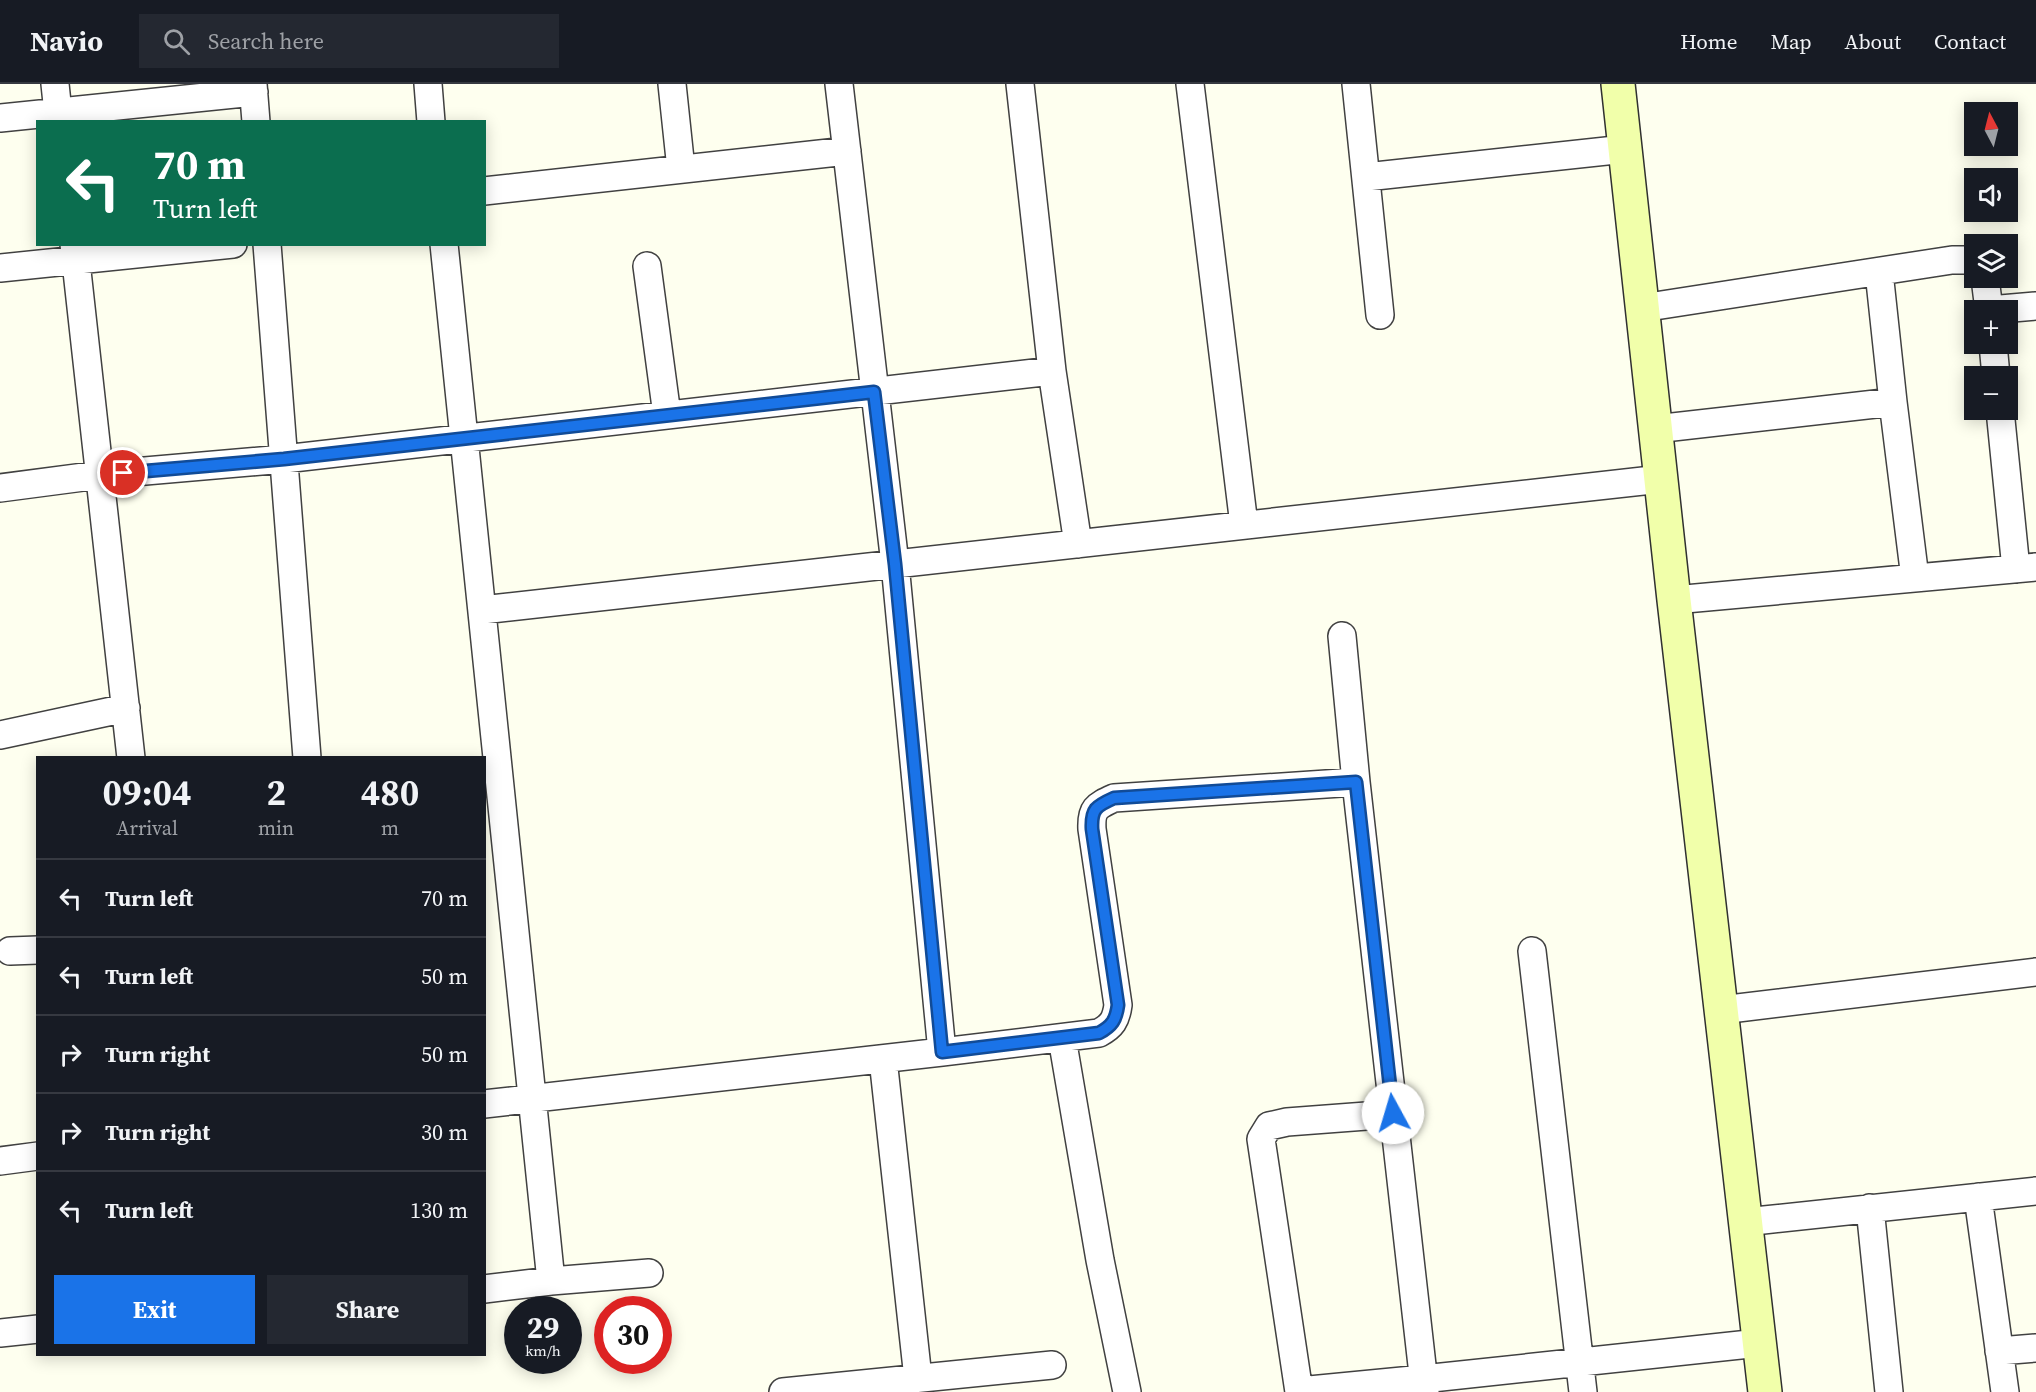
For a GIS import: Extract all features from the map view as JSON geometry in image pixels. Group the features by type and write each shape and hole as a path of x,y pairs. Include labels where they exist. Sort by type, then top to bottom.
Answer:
{"street":[{"path":"55,84 59,117"},
{"path":"428,84 431,120"},
{"path":"672,84 681,169"},
{"path":"839,84 895,564 942,1052"},
{"path":"1020,84 1052,371 1078,544"},
{"path":"1190,84 1244,525"},
{"path":"1356,84 1380,315"},
{"path":"1618,84 1674,600 1765,1392"},
{"path":"0,117 59,117 253,88 256,120"},
{"path":"1366,177 1625,149"},
{"path":"486,191 847,151"},
{"path":"0,268 75,253 198,246"},
{"path":"267,246 307,756"},
{"path":"444,246 551,1281"},
{"path":"75,253 131,756"},
{"path":"1642,308 1964,260"},
{"path":"647,266 667,415"},
{"path":"1879,272 1915,578"},
{"path":"2018,308 2036,306"},
{"path":"0,488 99,475 284,459 1052,371"},
{"path":"1655,429 1893,402"},
{"path":"1674,600 2026,568 2002,420"},
{"path":"482,610 1661,479"},
{"path":"1342,636 1356,782 1424,1386"},
{"path":"0,735 126,708"},
{"path":"486,1104 1099,1033 1111,1026 1117,1016 1118,1005 1092,829 1092,815 1100,804 1114,798 1356,782"},
{"path":"10,951 36,950"},
{"path":"1532,951 1583,1392"},
{"path":"1721,1010 2036,972"},
{"path":"1062,1038 1100,1260 1127,1392"},
{"path":"883,1059 918,1378"},
{"path":"1393,1113 1287,1122 1269,1126 1261,1139 1299,1391 1424,1386 1580,1362 1759,1343"},
{"path":"0,1161 36,1156"},
{"path":"1745,1222 2036,1191"},
{"path":"1978,1197 2005,1392"},
{"path":"1870,1209 1889,1392"},
{"path":"486,1289 649,1273"},
{"path":"0,1333 36,1329"},
{"path":"1999,1351 2036,1348"},
{"path":"783,1392 1052,1365"}],"route":[{"path":"123,473 284,459 874,392 895,564 942,1052 1099,1033 1111,1026 1117,1016 1118,1005 1092,829 1092,815 1100,804 1114,798 1356,782 1393,1113"}]}
